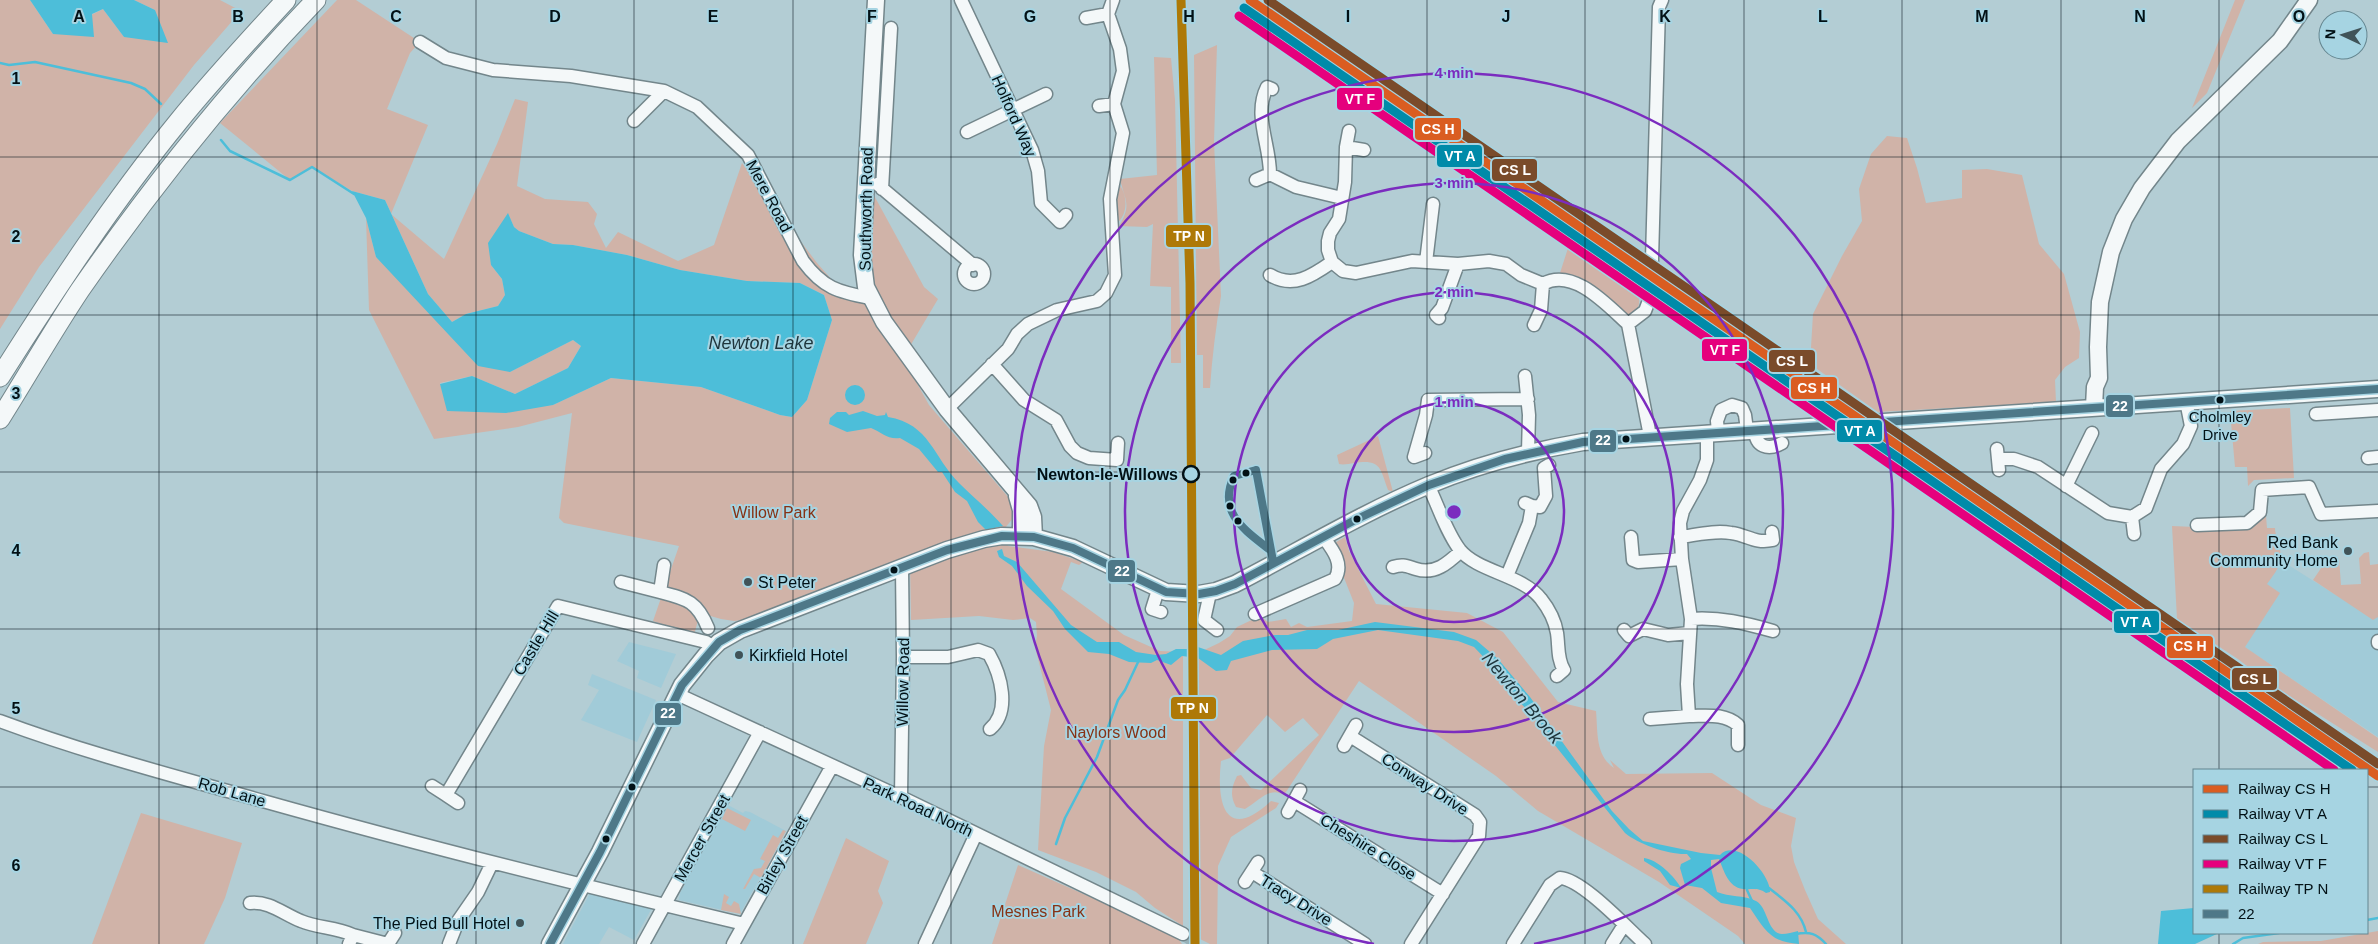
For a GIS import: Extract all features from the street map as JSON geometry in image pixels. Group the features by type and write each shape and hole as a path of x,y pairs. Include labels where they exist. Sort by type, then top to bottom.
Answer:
{"highway":[{"path":"0,377 61,281 139,172 184,114 286,0"},
{"path":"0,419 79,292 157,184 251,70 316,0"}],"main road":[{"name":"Southworth Road","path":"876,0 862,254 864,277 870,298 884,322 947,409 1014,490 1026,501 1031,511 1027,536"},
{"path":"2101,407 2104,381 2099,378 2100,302 2111,252 2124,218 2142,188 2178,141 2280,41 2309,0"},
{"path":"550,944 582,885 678,694 710,644 740,630 947,550 984,539 1027,536 1085,552 1158,590 1174,593 1210,592 1234,584 1428,485 1484,464 1528,452 1583,442 1751,429 2378,389"}],"street":[{"name":"Holford Way","path":"961,0 1032,150 1038,171 1041,203 1060,222 1066,215"},
{"path":"947,409 1008,349 1022,328 1064,303 1086,304 1106,302 1115,275 1110,200 1128,134 1114,104 1122,80 1123,61 1108,14 1113,0"},
{"path":"1628,324 1642,314 1648,306 1652,280 1656,82 1659,7 1662,0"},
{"path":"1083,19 1108,14"},
{"path":"882,189 894,32"},
{"name":"Mere Road","path":"420,42 446,58 493,70 571,76 664,91 697,107 748,155 803,261 814,276 833,289 870,298"},
{"path":"1268,86 1261,98 1261,112 1270,174"},
{"path":"630,121 664,91"},
{"path":"967,132 1046,94"},
{"path":"1099,106 1114,104"},
{"path":"1349,131 1339,219 1330,233 1328,241 1328,250 1332,262 1343,271 1356,273 1399,263 1458,264 1489,261 1506,264 1521,275 1543,284"},
{"path":"1346,147 1364,150"},
{"path":"866,174 973,265"},
{"path":"1256,180 1270,174"},
{"path":"1270,174 1296,188 1342,198"},
{"path":"1426,262 1434,204"},
{"path":"1270,274 1277,280 1290,282 1304,280 1332,262"},
{"path":"1436,315 1442,308 1458,264"},
{"path":"1543,284 1548,281 1569,280 1606,304 1628,324 1637,361 1650,436"},
{"path":"1533,325 1541,310 1543,284"},
{"path":"992,364 1024,400 1056,420 1070,446 1077,453 1116,465 1118,443"},
{"path":"1525,376 1528,399 1528,452"},
{"path":"1416,456 1426,415 1424,400 1528,399"},
{"path":"1998,459 2014,459 2025,462 2053,475 2066,486 2108,513 2132,517 2146,508 2161,469 2183,444 2191,426 2186,401"},
{"path":"1689,716 1687,684 1691,619 1680,538 1680,523 1683,511 1700,480 1708,460 1712,432 1721,410 1732,405 1742,408 1756,440 1762,446 1770,448 1782,442"},
{"path":"2316,414 2378,410"},
{"path":"2066,486 2092,433"},
{"path":"1507,576 1529,523 1529,505 1540,507 1546,496 1544,468 1548,465"},
{"path":"1428,485 1461,551 1486,567 1507,576 1541,598 1553,617 1557,632 1560,663 1564,671"},
{"path":"2198,525 2247,523 2260,512 2262,490 2309,487 2321,514 2378,511"},
{"path":"2132,517 2134,534"},
{"path":"1680,538 1720,532 1733,533 1762,542 1774,539"},
{"path":"1631,537 1633,560 1636,565 1682,558"},
{"path":"1264,614 1335,579 1339,572 1338,562 1324,538"},
{"path":"1400,562 1426,571 1446,565 1461,551"},
{"path":"660,592 664,565"},
{"name":"Willow Road","path":"901,797 904,657 902,568"},
{"path":"621,582 686,598 709,622 710,644"},
{"path":"1152,609 1158,590"},
{"path":"1210,592 1210,600 1200,617 1216,630"},
{"name":"Castle Hill","path":"446,795 558,606 710,644"},
{"path":"1691,619 1714,618 1735,620 1773,632"},
{"path":"1628,636 1644,629 1668,635 1690,633"},
{"path":"904,657 948,657 978,650 989,654 996,666 1002,686 1000,717 1004,730"},
{"name":"Park Road North","path":"678,694 901,797 1183,934"},
{"path":"1650,720 1689,716 1718,716 1731,719 1740,722 1738,745"},
{"path":"990,728 1000,717"},
{"name":"Rob Lane","path":"0,721 162,773 425,847 744,924"},
{"name":"Mercer Street","path":"643,944 760,732"},
{"name":"Conway Drive","path":"1350,735 1478,818 1481,827 1479,836 1411,944"},
{"name":"Birley Street","path":"733,944 832,766"},
{"path":"432,786 458,803"},
{"name":"Cheshire Close","path":"1294,801 1443,894"},
{"path":"925,944 976,834"},
{"path":"448,944 458,921 478,892 492,863"},
{"name":"Tracy Drive","path":"1252,872 1365,944"},
{"path":"1513,944 1550,885 1560,878 1570,880 1607,908 1644,944"},
{"path":"250,904 267,904 301,921 341,930 351,940 388,944 396,933"},
{"path":"1612,944 1624,925"}],"shaded area":[{"path":"2255,544 2339,597 2378,617 2378,737 2181,604"},
{"path":"629,642 676,654 661,688 637,678 639,671 617,661"},
{"path":"592,674 656,700 637,742 581,720 599,690 588,685"},
{"path":"728,805 743,813 745,811 750,812 786,831 740,914 679,900 680,893"},
{"path":"590,893 652,908 634,940 609,927 599,944 563,944"}],"green space":[{"path":"0,0 30,0 53,34 103,9 124,37 155,10 134,0 220,0 241,11 194,65 39,267 0,329"},
{"path":"337,0 356,0 420,42 410,53 387,109 428,125 391,214 385,200 352,191 312,167 290,180 220,123"},
{"path":"2235,0 2245,0 2207,93 2192,108"},
{"path":"1217,45 1214,142 1221,296 1210,388 1203,388 1203,355 1197,355 1194,55"},
{"path":"1154,57 1171,58 1175,100 1181,363 1171,363 1171,287 1150,286 1153,224 1147,227 1119,226 1126,207 1120,179 1157,175"},
{"name":"Willow Park","path":"515,99 528,102 517,186 545,199 588,202 597,214 594,224 606,248 618,232 678,261 714,245 742,163 817,263 841,290 874,291 867,277 870,188 924,287 938,299 903,358 929,405 1009,498 1014,517 1005,528 1008,546 1053,552 1083,562 1079,565 1071,562 1061,589 1124,635 1160,651 1183,652 1183,926 1155,908 1136,892 1096,872 1038,850 1044,746 1051,710 1035,647 1037,636 1036,622 1030,618 1013,620 979,616 911,620 910,561 776,616 734,621 700,613 694,635 653,621 679,546 564,523 559,518 572,413 518,427 434,439 369,310 366,218 376,257 510,372 573,340 581,346 568,368 515,394 472,376 440,383 448,411 553,405 611,378 701,387 780,415 792,417 807,400 832,320 824,295 800,283 747,281 680,270 627,255 573,245 553,244 519,231 514,227 508,214 491,265 502,279 505,295 498,306 466,314 452,322 428,294 392,215 444,259 497,144"},
{"path":"1887,136 1907,138 1926,203 1962,198 1962,170 1987,169 2022,175 2039,244 2064,274 2080,332 2079,358 2065,367 2055,380 2056,402 1878,412 1810,364 1813,314 1862,221 1859,189 1871,154"},
{"path":"1117,182 1121,187 1126,203 1123,215 1116,224 1114,202"},
{"path":"1569,245 1607,269 1634,290 1639,301 1638,308 1634,314 1627,315 1579,277 1560,273"},
{"path":"2290,408 2294,478 2254,480 2248,486 2247,467 2235,467 2230,411"},
{"path":"1378,436 1393,492 1388,490 1381,471 1375,464 1363,462 1339,464 1337,455"},
{"path":"2250,516 2266,516 2267,528 2275,528 2281,556 2277,569 2267,584 2280,593 2245,647 2378,738 2378,752 2269,683 2238,659 2177,619 2172,526 2195,527 2250,524"},
{"path":"1345,537 1349,551 1376,604 1467,613 1503,632 1558,702 1596,711 1600,750 1603,757 1614,768 1610,760 1626,774 1712,773 1761,805 1796,818 1791,846 1794,862 1805,890 1818,919 1846,944 1745,944 1738,936 1659,882 1538,811 1496,776 1359,681 1284,795 1273,792 1245,809 1236,807 1232,792 1233,784 1237,776 1241,775 1251,788 1261,790 1319,735 1303,718 1285,732 1267,715 1230,758 1221,761 1220,791 1227,813 1234,818 1244,819 1256,813 1271,801 1279,803 1276,808 1231,837 1218,866 1217,944 1210,944 1198,938 1198,653 1230,636 1237,627 1260,616 1268,622 1286,619 1291,627 1299,623 1307,627 1352,621 1354,603 1331,545"},
{"path":"2369,552 2370,565 2378,564 2378,617 2373,620 2313,580 2328,558 2339,558 2341,585 2361,584 2359,558 2364,553"},
{"path":"727,808 751,820 745,831 722,819"},
{"path":"141,813 242,843 225,898 204,944 92,944"},
{"path":"783,830 786,831 761,878 754,874 745,889 743,889 754,869 761,868 765,861 760,859 773,835 778,838"},
{"path":"846,838 889,861 878,891 883,903 866,944 803,944"},
{"name":"Mesnes Park","path":"1018,865 1176,935 1182,944 992,944"},
{"path":"724,894 729,897 726,903 731,906 734,901 739,904 741,914 721,910"},
{"path":"2378,931 2378,944 2258,944 2263,942 2321,941"}],"water":[{"path":"30,0 134,0 155,10 168,43 124,37 103,9 92,14 94,37 53,34"},
{"name":"Newton Lake","path":"352,191 385,200 428,294 452,322 466,314 498,306 505,295 502,279 491,265 488,243 508,213 514,227 519,231 553,244 573,245 627,255 680,270 747,281 800,283 824,295 832,320 807,400 792,417 780,415 701,387 611,378 553,405 506,413 447,411 440,384 472,376 515,394 568,368 581,346 573,340 510,372 478,366 376,257 366,218"},
{"path":"855,385 862,388 865,395 862,402 855,405 848,402 845,395 848,388"},
{"path":"863,411 877,416 885,415 886,412 888,417 902,421 922,434 950,473 1003,526 986,530 978,522 967,501 955,492 942,472 938,472 919,449 900,438 888,437 871,428 847,432 829,424 830,418 837,412 846,412 849,415"},
{"path":"1002,549 1004,556 1017,562 1071,625 1097,642 1119,642 1136,652 1156,655 1166,654 1176,649 1197,649 1198,647 1221,655 1243,641 1275,635 1288,635 1307,630 1338,630 1375,622 1454,632 1476,640 1498,659 1530,697 1612,811 1629,829 1643,841 1701,853 1720,855 1727,851 1735,851 1744,854 1759,868 1769,885 1770,892 1738,888 1727,878 1719,859 1711,860 1717,892 1756,901 1760,904 1770,925 1777,933 1784,934 1798,931 1799,944 1781,941 1769,934 1750,908 1721,903 1702,888 1685,885 1680,868 1681,864 1691,859 1687,854 1672,853 1654,848 1625,833 1550,739 1547,731 1511,693 1496,670 1474,647 1458,641 1378,630 1333,639 1317,649 1272,650 1231,661 1227,670 1216,671 1198,658 1182,656 1171,665 1157,660 1151,663 1129,662 1109,654 1088,652 1065,629 1053,611 1027,586 1012,566 999,557 997,551"},
{"path":"1644,858 1665,869 1681,888 1670,885 1660,871 1644,861"},
{"path":"2193,908 2193,934 2217,934 2195,944 2158,944 2161,911"}],"waterway":[{"path":"0,63 9,65 35,62 131,83 145,89 161,104"},
{"path":"221,140 230,151 290,180 312,167 354,194"},
{"path":"1056,844 1065,818 1097,757 1118,700 1125,690 1139,660"},
{"path":"1747,885 1752,901"},
{"path":"1769,888 1796,912 1806,932"},
{"name":"Newton Brook","path":"2368,920 2378,918"},
{"name":"Newton Brook","path":"1796,934 1813,934 1826,944"},
{"name":"Newton Brook","path":"2233,944 2243,938 2272,934"}],"tunnel":[{"path":"1183,934 1197,944"}],"transit line":[{"path":"1181,0 1190,283 1195,944"},
{"path":"1250,0 2368,769"},
{"path":"1268,0 2378,764"},
{"path":"1244,8 2351,769"},
{"path":"1239,16 2333,769"},
{"name":"22","path":"550,944 600,852 682,685 719,642 740,630 947,550 1002,536 1034,537 1073,548 1166,592 1199,594 1216,591 1235,584 1355,520 1429,485 1505,459 1583,442 2378,389"},
{"name":"22","path":"1256,470 1234,476 1229,500 1231,510 1243,528 1270,550"},
{"name":"22","path":"1256,470 1273,561"},
{"path":"2368,769 2378,776"}],"place":[{"name":"Cholmley Drive","path":"2220,400"},
{"name":"Newton-le-Willows","path":"1191,474"},
{"name":"Red Bank Community Home","path":"2348,551"},
{"name":"St Peter","path":"748,582"},
{"name":"Kirkfield Hotel","path":"739,655"},
{"name":"The Pied Bull Hotel","path":"520,923"}],"park label":[{"name":"Naylors Wood","path":"1116,732"}]}
